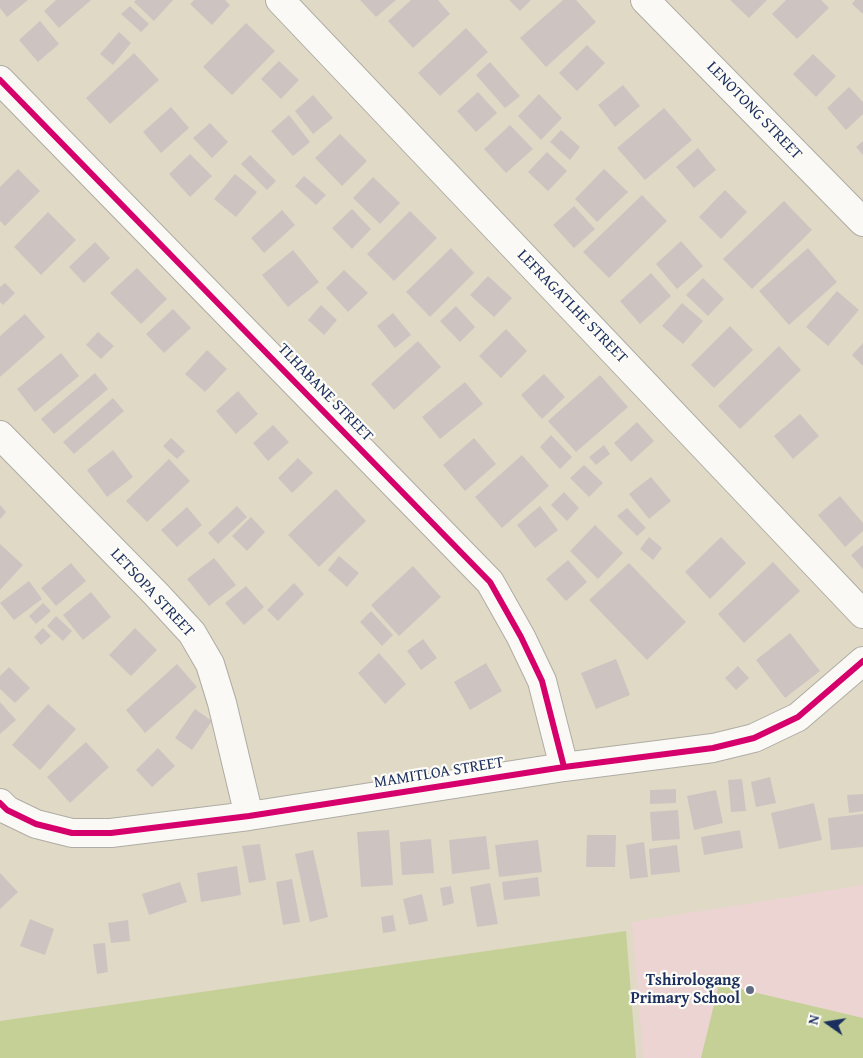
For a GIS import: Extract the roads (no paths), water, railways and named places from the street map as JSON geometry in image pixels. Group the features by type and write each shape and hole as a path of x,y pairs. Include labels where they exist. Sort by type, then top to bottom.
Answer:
{"street":[{"name":"LEFRAGATLHE STREET","path":"280,0 863,614"},
{"name":"LENOTONG STREET","path":"645,0 863,222"},
{"name":"TLHABANE STREET","path":"0,80 490,582 521,637 542,681 564,767"},
{"name":"LETSOPA STREET","path":"0,435 192,633 210,664 220,695 248,816"},
{"name":"MAMITLOA STREET","path":"0,803 8,810 36,824 72,833 112,833 248,816 564,767 713,748 754,738 798,717 863,661"}],"place":[{"name":"Tshirologang Primary School","path":"750,990"}]}
